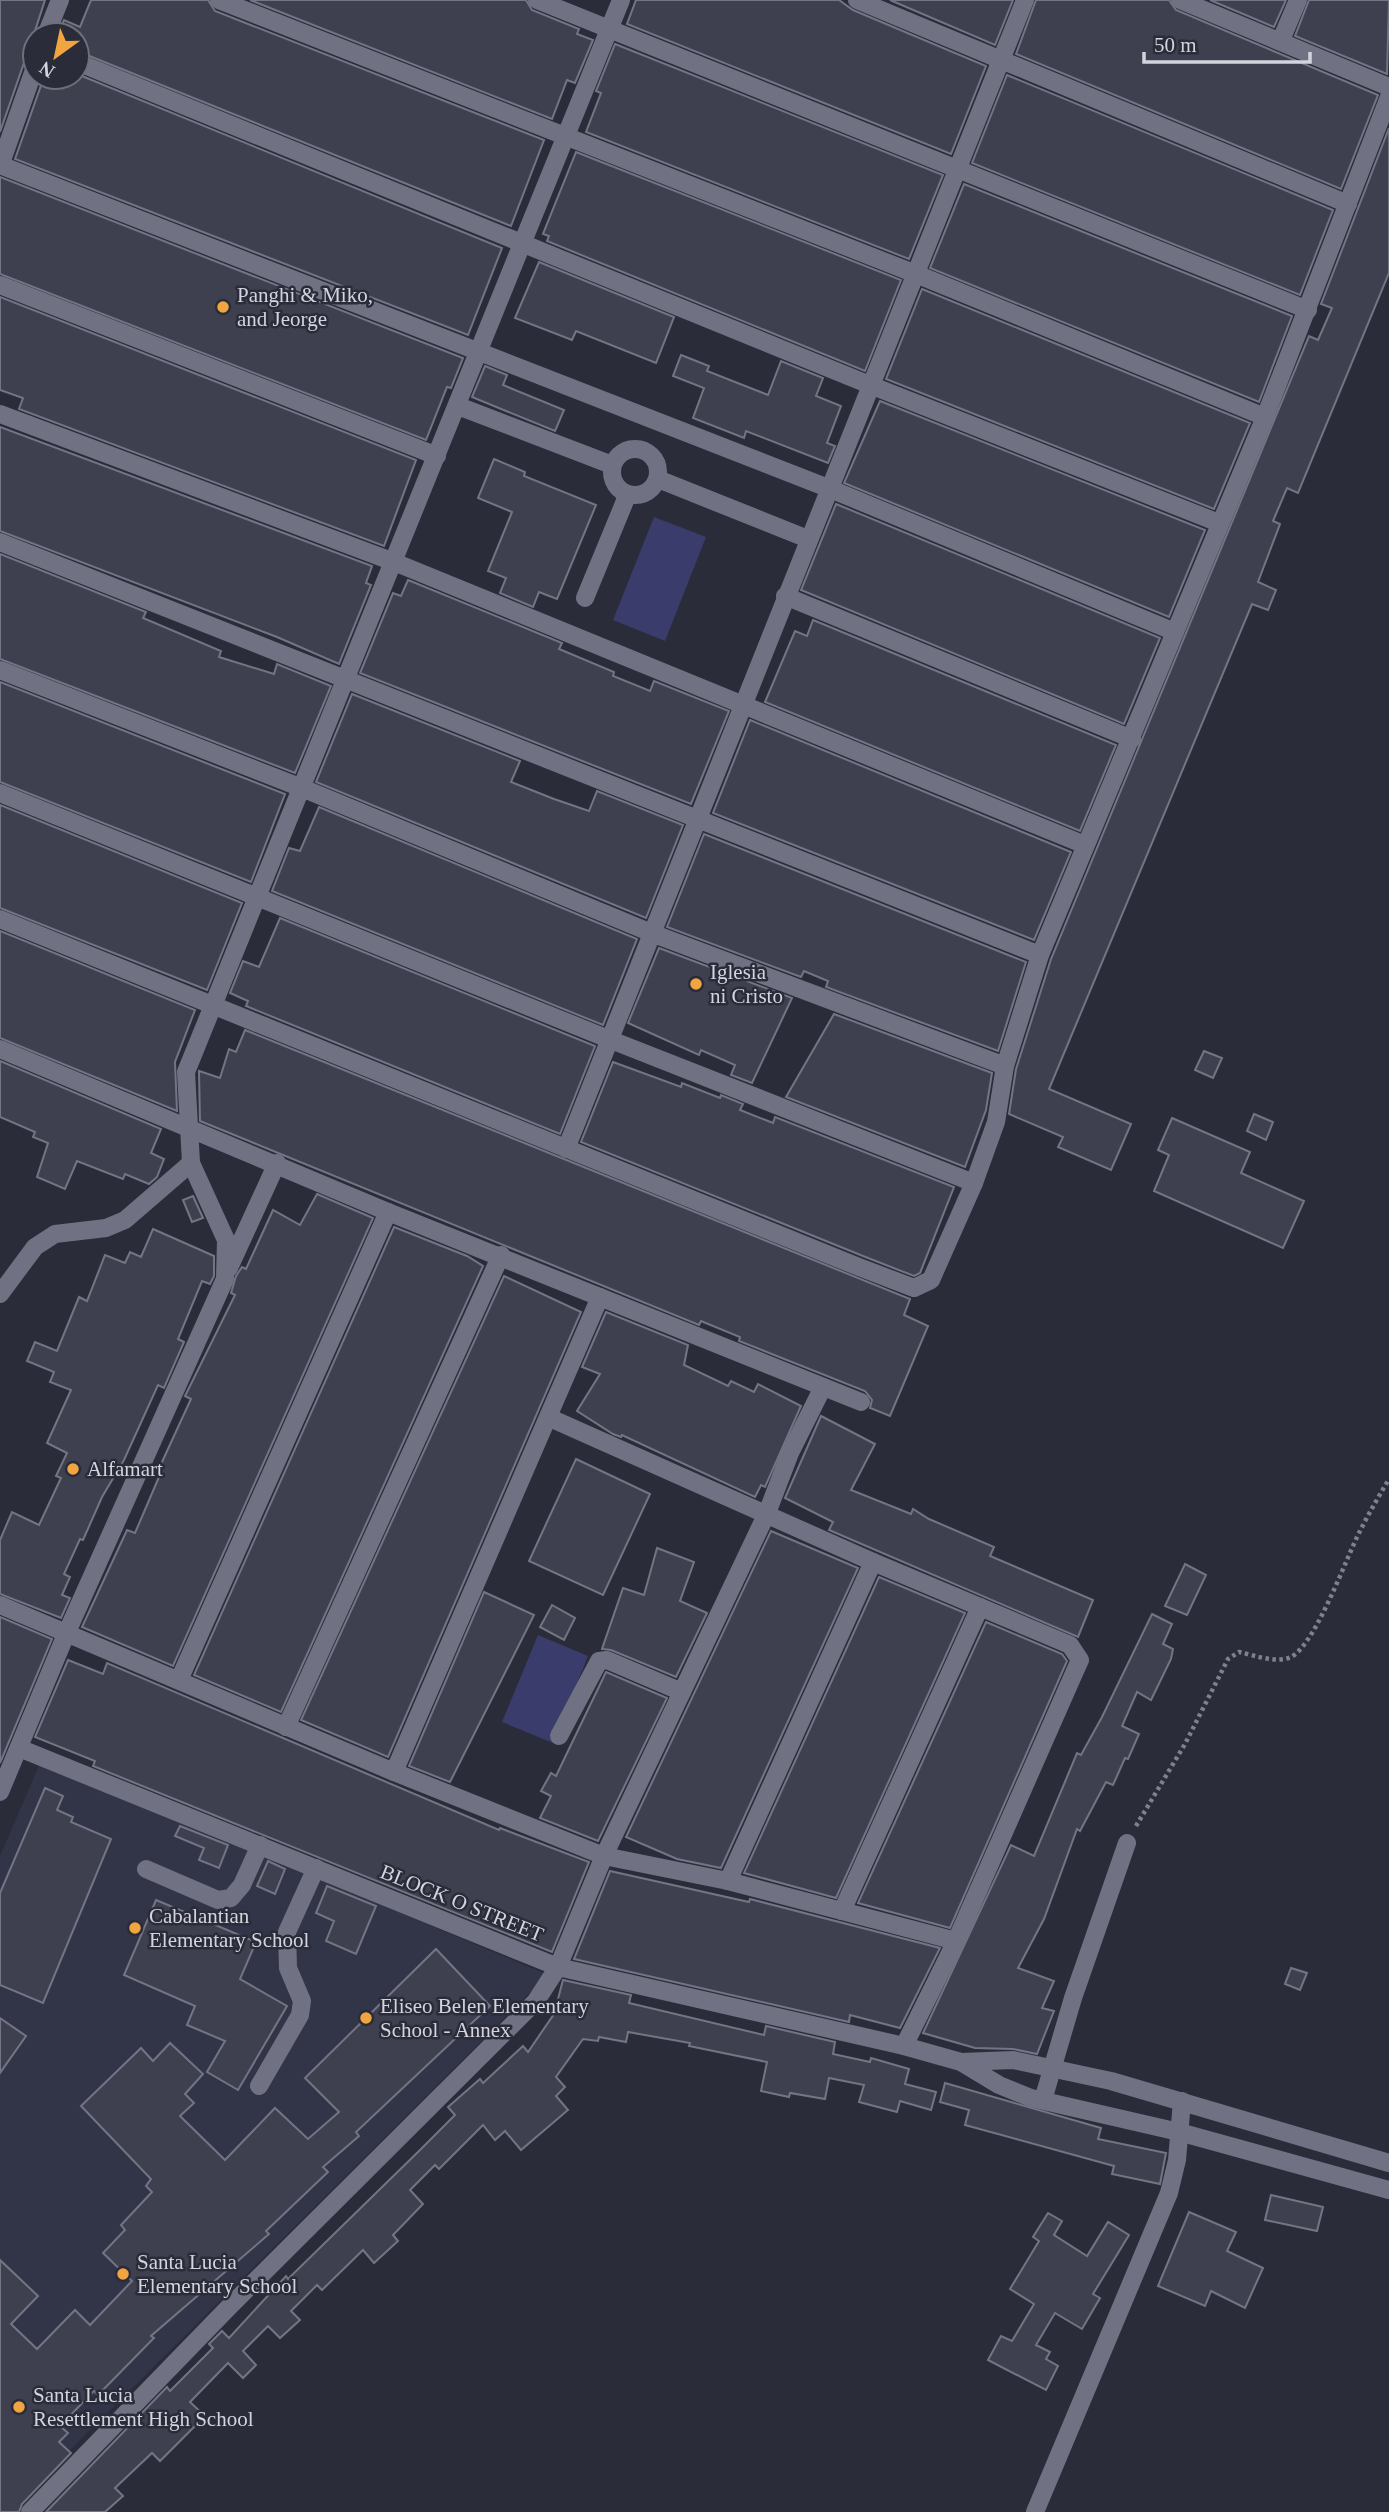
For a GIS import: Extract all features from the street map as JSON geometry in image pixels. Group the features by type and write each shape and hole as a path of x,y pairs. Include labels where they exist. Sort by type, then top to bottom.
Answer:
{"street":[{"path":"52,21 60,0"},
{"path":"219,0 916,274 1265,417"},
{"path":"537,0 1307,310"},
{"path":"225,1279 226,1240 191,1163 187,1129 186,1072 621,0"},
{"path":"857,0 1348,204"},
{"path":"566,1149 1025,0"},
{"path":"1181,0 1389,87"},
{"path":"1281,40 1298,0"},
{"path":"91,68 870,385 1219,523"},
{"path":"26,91 0,165 828,488 1175,632"},
{"path":"0,919 914,1288 931,1280 974,1183 996,1122 1004,1066 1040,955 1265,417 1389,97"},
{"path":"0,285 436,456"},
{"path":"458,406 612,466"},
{"path":"0,414 394,562 1085,845"},
{"path":"643,449 656,461 657,479 647,493 627,496 614,484 612,466 623,452 643,449"},
{"path":"657,479 808,539"},
{"path":"585,597 627,496"},
{"path":"0,542 1040,955"},
{"path":"785,596 1132,738"},
{"path":"0,670 302,788 654,934 1004,1066"},
{"path":"0,793 611,1040 974,1183"},
{"path":"0,1049 187,1129 277,1163 388,1212 501,1255 861,1402"},
{"path":"0,1294 35,1247 55,1234 106,1228 125,1220 191,1163"},
{"path":"0,1792 67,1632 277,1163"},
{"path":"179,1680 388,1212"},
{"path":"286,1727 501,1255"},
{"path":"394,1772 550,1418 600,1297"},
{"path":"30,2512 228,2308 536,2001 558,1967 604,1856 767,1513 790,1453 822,1387"},
{"path":"550,1418 873,1562 1070,1645 1080,1660 957,1941 904,2046"},
{"path":"728,1881 873,1562"},
{"path":"0,1605 394,1772 604,1856 728,1881 957,1941"},
{"path":"842,1911 980,1607"},
{"path":"559,1736 599,1661 607,1660 682,1692"},
{"name":"BLOCK O STREET","path":"19,1748 558,1967 904,2046 961,2062"},
{"path":"1043,2101 1051,2067 1127,1843"},
{"path":"146,1869 218,1900 231,1898 242,1885 260,1845"},
{"path":"259,2086 300,2015 302,2001 288,1968 287,1932 316,1868"},
{"path":"961,2062 1013,2060 1051,2067 1182,2101 1382,2160 1366,2182"},
{"path":"961,2062 999,2085 1043,2101 1179,2132 1389,2190"},
{"path":"1035,2512 1169,2193 1182,2101"}],"path":[{"path":"1127,1843 1185,1744 1228,1659 1239,1652 1277,1660 1291,1657 1302,1647 1321,1617 1361,1528 1389,1479"}],"shaded area":[{"path":"654,517 706,537 665,641 613,620"},
{"path":"538,1635 588,1656 553,1743 502,1722"},
{"path":"41,1761 548,1975 77,2443 12,2512 0,2512 0,1856"}],"building":[{"path":"0,0 45,0 38,21 21,21 21,72 0,132"},
{"path":"91,0 208,0 215,11 544,140 511,226 91,57 91,21 82,21"},
{"path":"250,0 526,0 532,10 579,29 577,34 593,40 575,83 567,80 552,119"},
{"path":"636,0 839,0 853,10 986,66 951,154 627,24"},
{"path":"890,0 1013,0 995,45"},
{"path":"1036,0 1169,0 1176,10 1378,95 1341,189 1016,54"},
{"path":"1210,0 1286,0 1274,27"},
{"path":"1309,0 1389,0 1387,74 1295,36"},
{"path":"615,44 943,175 909,259 586,132 601,93 596,91"},
{"path":"1007,75 1333,210 1300,295 972,163"},
{"path":"91,80 502,248 468,335 15,159 39,91 91,91"},
{"path":"1389,128 1389,273 1298,493 1287,488 1273,521 1280,524 1258,582 1276,590 1268,610 1252,604 1049,1089 1131,1124 1111,1170 1058,1147 1063,1137 1009,1114 1016,1069 1051,959 1309,336 1318,340 1332,308 1321,304"},
{"path":"576,152 901,280 865,371 547,241 549,236 543,234"},
{"path":"0,177 463,358 451,388 447,387 426,440 0,274"},
{"path":"964,184 1292,316 1259,402 930,268"},
{"path":"539,262 674,317 656,363 576,331 572,340 515,318"},
{"path":"922,289 1250,423 1214,509 886,379"},
{"path":"0,297 416,460 384,546 19,409 23,398 0,390"},
{"path":"681,355 709,366 707,371 768,395 781,361 823,378 816,396 841,406 827,443 835,446 828,463 746,431 744,438 693,418 704,388 673,376"},
{"path":"485,366 507,375 503,385 564,410 555,431 472,397"},
{"path":"880,401 1205,530 1169,617 844,483"},
{"path":"0,427 372,566 366,583 371,585 339,664 277,637 0,531"},
{"path":"494,459 525,472 524,476 596,505 557,599 539,592 533,607 500,593 506,578 488,571 512,512 478,498"},
{"path":"836,504 1160,638 1124,724 801,590"},
{"path":"0,554 146,612 143,618 221,651 219,657 274,674 277,664 331,686 295,773 0,659"},
{"path":"408,580 562,643 559,649 614,672 613,676 650,691 654,681 729,711 691,804 360,673 393,593 401,596"},
{"path":"813,620 1116,745 1080,831 765,702 795,631 807,636"},
{"path":"0,682 285,794 251,882 0,782"},
{"path":"352,694 520,761 511,782 589,811 597,791 683,825 646,918 316,782"},
{"path":"750,720 1071,852 1034,940 713,813"},
{"path":"0,805 242,903 207,990 0,908"},
{"path":"319,807 637,939 603,1025 272,891 289,848 300,851"},
{"path":"704,834 1026,962 998,1051 826,987 828,981 804,971 801,977 667,927"},
{"path":"280,918 595,1046 560,1134 246,1006 248,1001 230,993 243,961 259,967"},
{"path":"0,931 195,1010 175,1062 177,1111 0,1038"},
{"path":"659,948 792,998 752,1083 731,1075 735,1065 701,1050 699,1055 628,1023"},
{"path":"834,1014 992,1073 986,1110 965,1167 786,1097"},
{"path":"245,1030 910,1299 904,1315 928,1326 890,1416 870,1408 872,1400 865,1391 739,1341 740,1337 701,1321 699,1325 200,1121 199,1071 220,1078 229,1049 236,1052"},
{"path":"1204,1051 1222,1058 1213,1078 1195,1070"},
{"path":"0,1061 161,1129 151,1153 164,1159 157,1177 149,1184 125,1174 123,1179 77,1161 65,1189 37,1177 48,1143 33,1137 35,1132 0,1117"},
{"path":"613,1062 681,1087 682,1083 720,1098 721,1095 743,1104 740,1110 773,1123 775,1117 954,1187 920,1273 914,1276 581,1142"},
{"path":"1254,1114 1273,1122 1266,1140 1247,1131"},
{"path":"1172,1118 1250,1152 1241,1173 1304,1201 1283,1248 1154,1191 1169,1155 1158,1150"},
{"path":"317,1194 373,1218 173,1666 82,1627 127,1530 135,1533 159,1477 156,1475 191,1399 185,1396 235,1295 231,1293 236,1276 242,1267 246,1269 273,1210 300,1225"},
{"path":"193,1196 203,1218 192,1222 183,1200"},
{"path":"394,1227 467,1256 483,1266 281,1712 194,1675"},
{"path":"153,1229 214,1256 214,1276 210,1284 202,1281 178,1339 184,1342 164,1388 158,1385 124,1460 102,1497 64,1574 70,1577 62,1595 70,1598 61,1618 0,1594 0,1540 12,1512 39,1525 61,1478 56,1476 67,1453 47,1443 71,1390 50,1382 54,1372 27,1361 35,1342 57,1351 79,1297 87,1301 105,1255 125,1263 130,1252 141,1257"},
{"path":"504,1276 581,1312 388,1757 301,1720"},
{"path":"606,1312 688,1345 684,1365 728,1386 731,1381 754,1392 758,1384 801,1406 765,1487 761,1485 755,1497 622,1435 613,1434 577,1411 600,1374 582,1367"},
{"path":"821,1416 875,1444 851,1490 911,1514 913,1509 929,1519 994,1547 990,1556 1093,1600 1078,1637 829,1530 833,1522 785,1498"},
{"path":"576,1459 650,1494 603,1595 529,1561"},
{"path":"771,1531 858,1568 721,1868 677,1859 626,1837"},
{"path":"657,1548 694,1562 680,1601 707,1613 676,1677 611,1650 602,1649 623,1588 644,1595"},
{"path":"1185,1564 1206,1575 1187,1615 1165,1606"},
{"path":"879,1577 965,1613 836,1898 744,1873"},
{"path":"484,1592 534,1615 450,1782 409,1766"},
{"path":"552,1605 575,1618 564,1640 540,1627"},
{"path":"1152,1614 1172,1624 1163,1644 1173,1649 1171,1659 1151,1700 1137,1692 1122,1726 1139,1734 1113,1785 1106,1782 1080,1831 1077,1829 1044,1919 1018,1968 1054,1981 1042,2008 1054,2011 1037,2054 1013,2049 975,2048 923,2033 1011,1845 1034,1856 1077,1753 1081,1755 1102,1717"},
{"path":"0,1617 52,1639 0,1763"},
{"path":"986,1622 1062,1654 1067,1661 950,1928 858,1903"},
{"path":"68,1660 103,1674 107,1663 499,1830 500,1828 589,1862 552,1952 93,1766 95,1761 35,1737"},
{"path":"606,1672 667,1698 598,1841 540,1818 551,1796 541,1791 551,1773 556,1776"},
{"path":"45,1788 63,1796 57,1810 73,1817 71,1822 111,1839 43,2003 0,1985 0,1893"},
{"path":"180,1826 228,1845 219,1868 199,1860 204,1848 175,1836"},
{"path":"268,1861 285,1869 275,1894 257,1886"},
{"path":"610,1871 749,1902 750,1899 940,1948 900,2028 850,2015 849,2022 574,1959"},
{"path":"327,1886 376,1906 356,1954 326,1941 334,1921 316,1913"},
{"path":"156,1900 256,1942 240,1979 287,2006 238,2090 207,2072 225,2041 187,2025 195,2006 124,1975"},
{"path":"436,1949 490,2006 356,2132 359,2136 323,2167 328,2172 266,2231 269,2234 151,2336 154,2338 98,2395 94,2391 60,2426 68,2433 59,2442 71,2453 22,2504 19,2512 0,2512 0,2260 38,2296 11,2324 37,2349 75,2310 90,2325 132,2281 103,2253 125,2230 121,2225 152,2192 146,2186 151,2179 81,2106 141,2048 153,2061 170,2043 203,2074 185,2094 194,2103 180,2116 225,2160 275,2108 308,2139 339,2112 305,2078"},
{"path":"1291,1968 1307,1973 1300,1990 1285,1984"},
{"path":"563,1980 631,1995 629,2003 764,2035 766,2026 835,2042 833,2054 870,2062 871,2058 909,2069 905,2084 936,2092 931,2110 900,2101 897,2112 859,2102 864,2085 829,2078 825,2099 790,2093 789,2097 761,2091 767,2062 689,2046 690,2043 628,2032 626,2042 599,2037 598,2041 583,2039 556,2077 565,2087 556,2096 568,2110 521,2150 505,2131 495,2140 483,2125 439,2169 435,2165 410,2190 423,2204 393,2235 398,2241 374,2263 363,2250 322,2290 317,2285 291,2311 300,2320 280,2338 268,2326 243,2351 256,2365 243,2378 228,2363 190,2402 205,2416 160,2461 152,2453 115,2488 123,2496 105,2512 46,2512 167,2387 170,2391 213,2348 209,2344 222,2331 229,2338 286,2276 288,2279 455,2115 448,2107 480,2079 483,2083 523,2046 528,2052 554,2014"},
{"path":"0,2018 26,2036 0,2073"},
{"path":"945,2083 1101,2128 1098,2139 1166,2153 1160,2184 1112,2174 1114,2166 965,2125 969,2110 940,2102"},
{"path":"1271,2195 1323,2207 1317,2231 1265,2220"},
{"path":"1189,2212 1236,2232 1227,2251 1263,2268 1245,2308 1211,2291 1205,2306 1158,2286"},
{"path":"1048,2213 1062,2221 1054,2235 1087,2256 1108,2222 1129,2235 1093,2294 1100,2298 1082,2329 1055,2313 1036,2345 1050,2352 1046,2359 1058,2366 1046,2390 988,2360 1001,2336 1012,2341 1034,2304 1010,2289 1039,2241 1033,2237"}],"place":[{"name":"Panghi & Miko, and Jeorge","path":"223,307"},
{"name":"Iglesia ni Cristo","path":"696,984"},
{"name":"Alfamart","path":"73,1469"},
{"name":"Cabalantian Elementary School","path":"135,1928"},
{"name":"Eliseo Belen Elementary School - Annex","path":"366,2018"},
{"name":"Santa Lucia Elementary School","path":"123,2274"},
{"name":"Santa Lucia Resettlement High School","path":"19,2407"}]}
